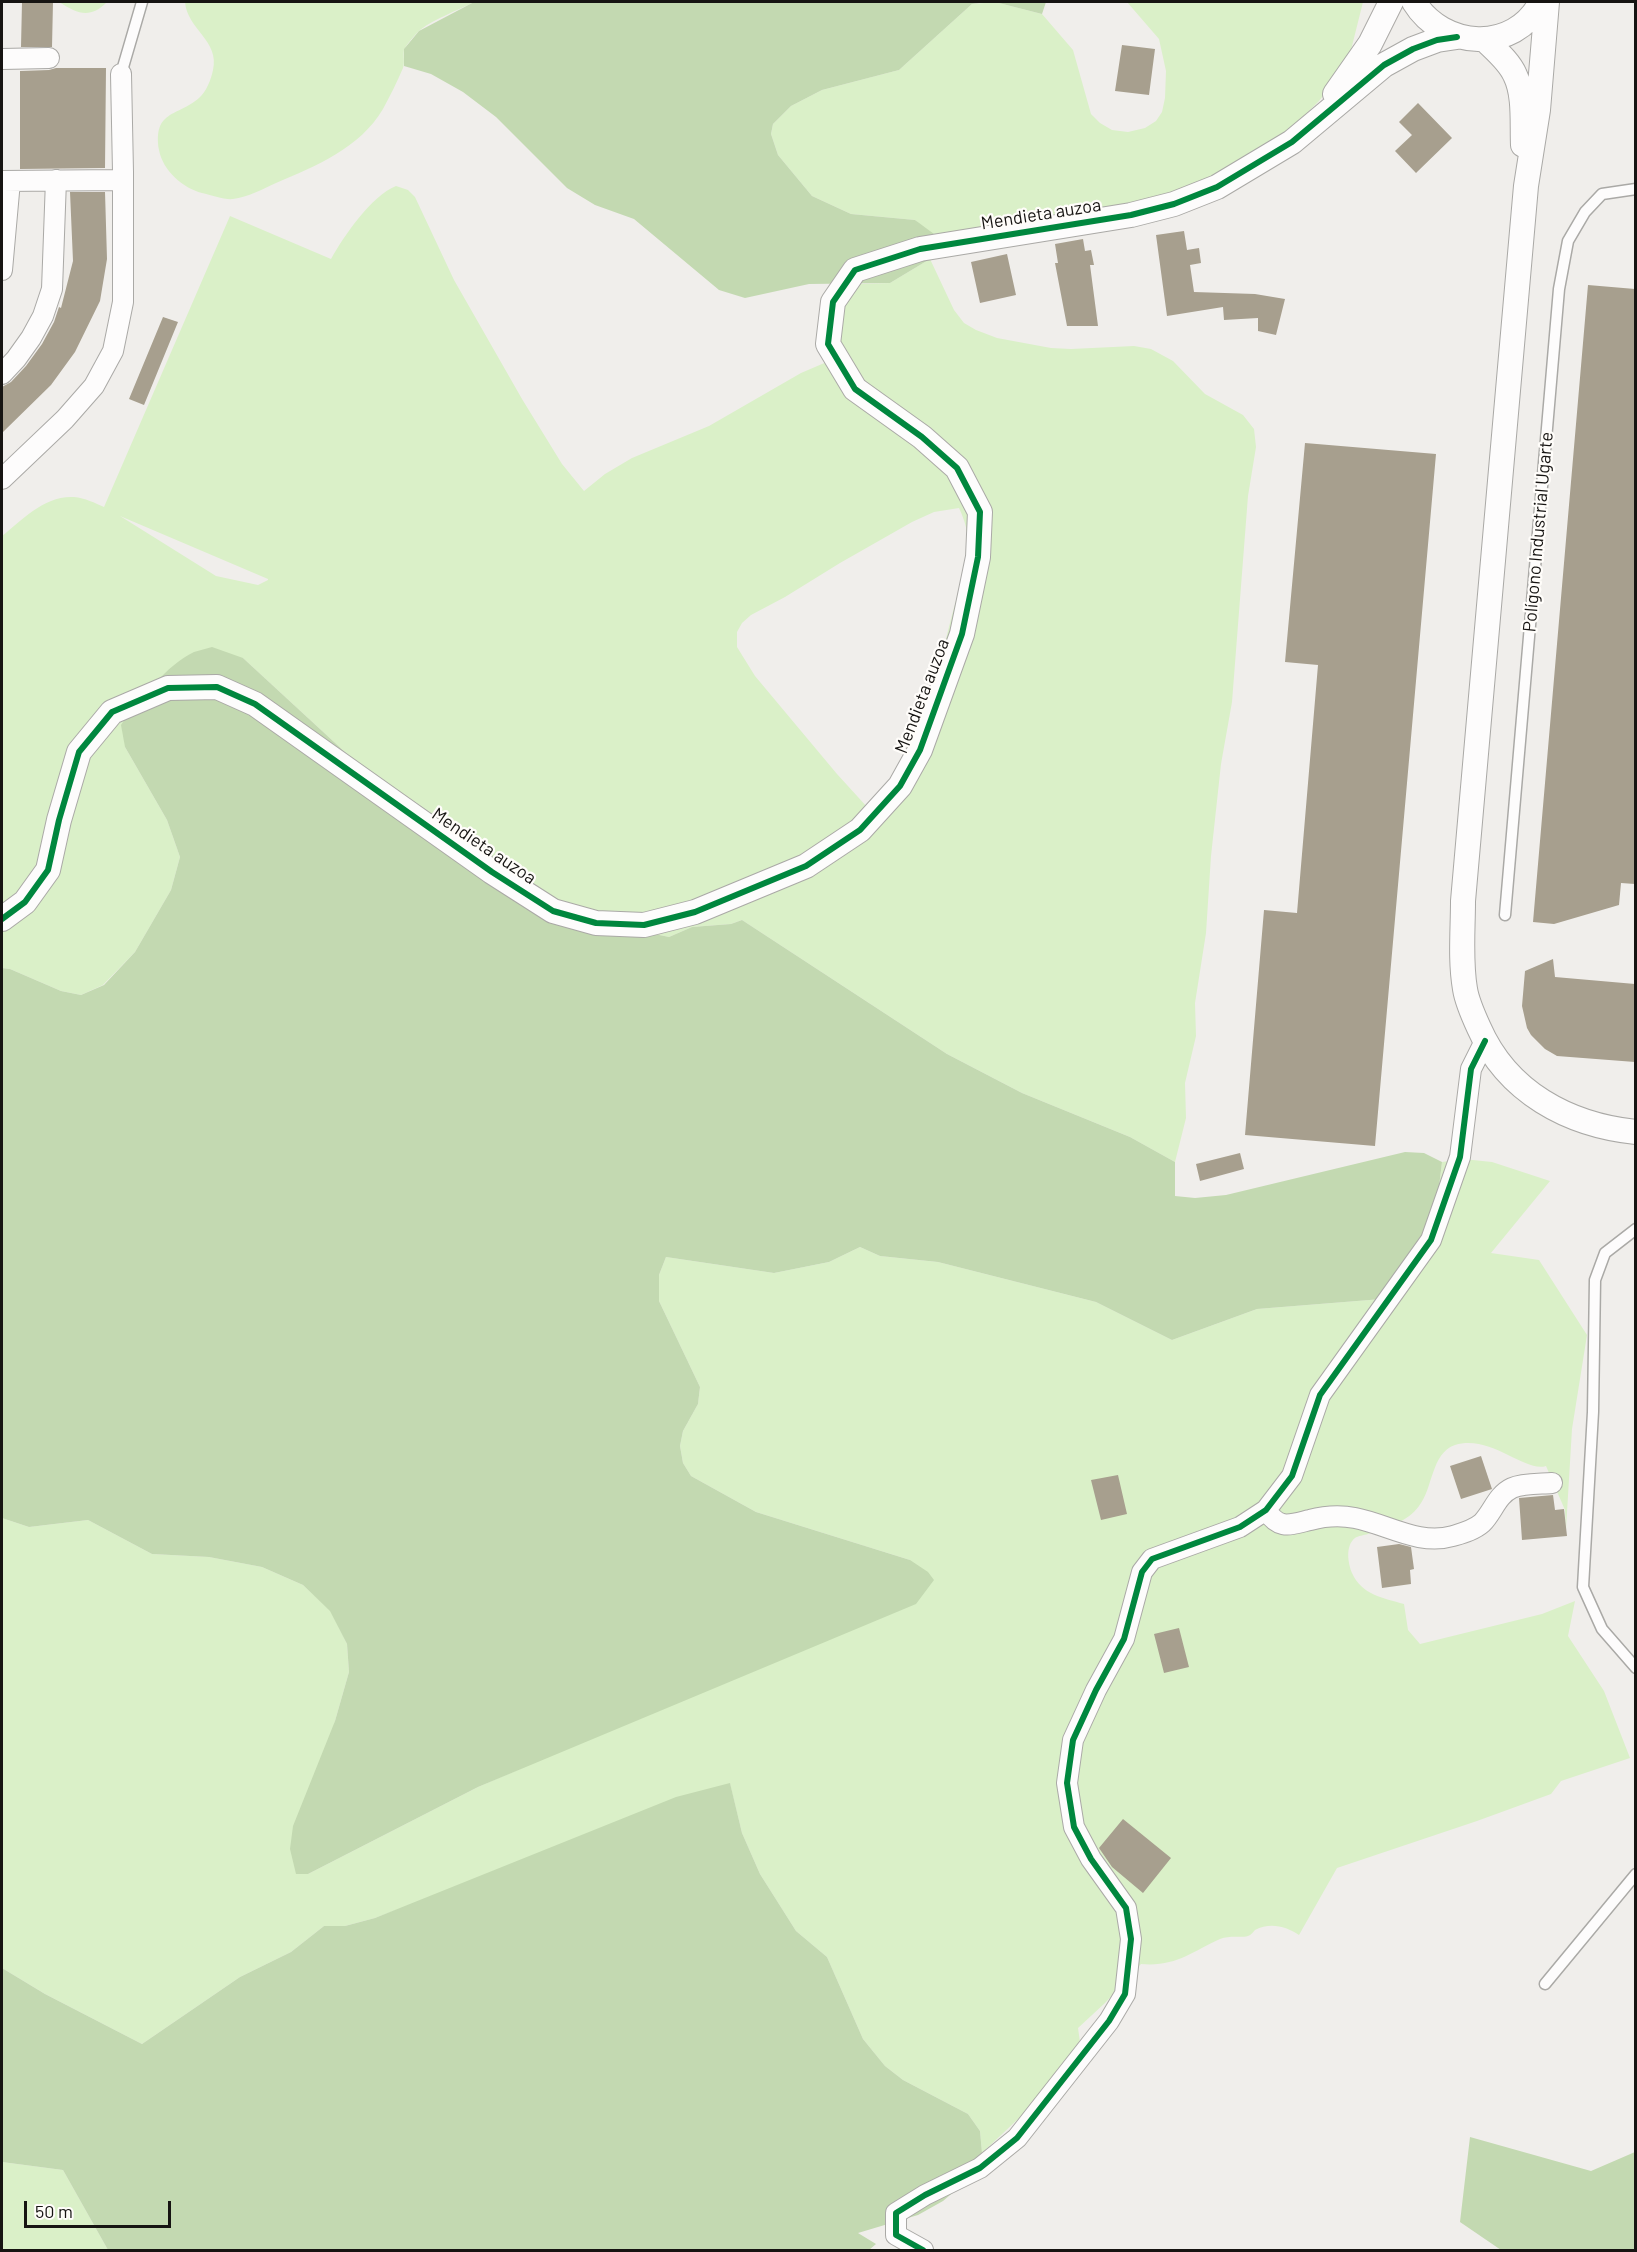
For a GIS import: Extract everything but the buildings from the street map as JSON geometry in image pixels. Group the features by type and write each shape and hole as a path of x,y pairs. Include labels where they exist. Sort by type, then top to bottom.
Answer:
{"street":[{"path":"1292,142 1321,112 1347,79 1370,44 1391,2"},
{"path":"1414,2 1430,22 1457,37 1484,39 1500,36 1515,29 1528,19 1541,2"},
{"path":"1547,2 1538,110 1526,186 1463,901 1462,963 1465,990 1485,1041 1497,1060 1518,1084 1540,1101 1567,1115 1594,1125 1630,1128"},
{"name":"Mendieta auzoa","path":"2,919 25,902 48,870 59,820 79,752 112,712 168,688 217,687 255,704 492,872 553,910 596,923 644,925 695,912 806,866 860,830 900,786 920,750 962,634 978,557 980,512 957,468 922,437 855,389 828,344 833,302 855,270 920,249 1131,215 1174,204 1217,187 1292,142 1384,65 1413,49 1437,40 1457,37"},
{"path":"1484,39 1511,67 1520,88 1526,186"},
{"path":"2,59 49,58"},
{"path":"2,478 65,419 94,386 113,351 123,302 121,74"},
{"path":"2,374 31,338 43,316 52,289 56,180"},
{"path":"2,270 6,181 123,180"},
{"path":"922,2250 896,2235 896,2213 980,2168 1017,2138 1109,2021 1125,1994 1131,1939 1126,1908 1091,1859 1074,1827 1067,1783 1073,1740 1096,1690 1124,1639 1142,1572 1152,1559 1240,1527 1266,1510 1292,1476 1320,1395 1431,1240 1460,1157 1471,1069 1485,1041"},
{"path":"1266,1510 1273,1521 1283,1525 1337,1516 1355,1518 1413,1536 1432,1539 1450,1537 1477,1527 1506,1492 1514,1487 1552,1483"}],"lane":[{"path":"121,74 142,2"},
{"name":"Polígono Industrial Ugarte","path":"1505,915 1559,289 1568,241 1585,212 1602,194 1635,189"},
{"path":"1635,1229 1605,1253 1595,1280 1593,1412 1583,1587 1602,1629 1635,1668"},
{"path":"1545,1984 1635,1874"}],"green space":[{"path":"59,2 107,2 95,11 84,13"},
{"path":"185,2 474,2 429,24 412,38 404,50 403,68 383,109 362,135 350,145 306,170 250,195 230,199 195,191 181,183 169,172 159,150 158,137 163,121 202,95 208,86 213,70 212,51 191,20"},
{"path":"474,2 988,2 972,4 899,70 822,90 791,106 773,124 771,134 778,155 812,196 851,214 915,220 934,234 938,243 930,259 890,283 809,284 745,298 719,290 634,219 595,205 567,188 496,117 463,92 431,74 404,66 404,49 419,31"},
{"path":"995,2 1042,14 1073,50 1091,114 1112,130 1128,132 1145,128 1156,121 1162,112 1166,71 1159,39 1127,2 1363,2 1350,54 1339,75 1319,101 1286,134 1179,198 938,243 915,220 851,214 812,196 778,155 771,134 773,124 791,106 822,90 899,70 972,4"},
{"path":"995,2 1046,2 1042,14"},
{"path":"396,186 408,190 415,197 454,280 522,399 562,464 584,491 605,474 632,458 709,426 801,373 829,361 834,285 890,283 930,259 954,310 964,323 976,330 997,338 1051,348 1134,346 1151,349 1173,361 1205,394 1243,415 1254,429 1256,447 1248,496 1232,702 1221,764 1211,856 1206,933 1195,1003 1196,1036 1185,1083 1186,1118 1175,1162 1130,1137 1022,1093 947,1054 742,920 731,924 692,927 669,937 640,931 556,904 477,843 359,765 243,658 125,747 167,820 180,857 171,890 135,952 103,985 81,995 61,991 10,969 2,968 2,536 44,504 63,497 74,497 104,507 230,216 331,259 343,239 368,207","holes":["959,508 967,532 966,557 931,693 911,748 898,773 884,793 868,808 755,676 737,647 737,632 742,623 751,615 912,522 934,512","120,516 268,579 268,580 258,585 216,576"]},
{"path":"212,647 243,658 359,765 477,843 556,904 640,931 669,937 692,927 731,924 742,920 947,1054 1022,1093 1130,1137 1175,1162 1175,1196 1195,1198 1226,1195 1405,1152 1424,1153 1442,1162 1435,1220 1382,1299 1257,1309 1172,1340 1096,1302 938,1262 880,1256 860,1247 829,1262 774,1273 666,1257 659,1275 659,1301 700,1387 698,1404 683,1431 680,1446 683,1463 691,1476 756,1512 910,1560 928,1572 934,1580 916,1604 478,1787 308,1874 296,1874 290,1849 293,1826 335,1721 349,1672 347,1644 330,1611 303,1585 262,1567 209,1557 152,1554 88,1520 29,1527 2,1518 2,968 10,969 61,991 81,995 104,985 135,952 171,890 180,857 167,820 125,747 121,725 144,695 174,665 194,652"},
{"path":"1463,1159 1492,1162 1550,1181 1491,1253 1539,1260 1587,1335 1572,1429 1566,1529 1565,1510 1546,1466 1538,1467 1528,1464 1481,1445 1468,1443 1455,1445 1441,1456 1424,1499 1414,1512 1396,1524 1352,1541 1348,1555 1352,1573 1367,1591 1404,1604 1408,1630 1420,1644 1542,1614 1575,1601 1568,1636 1604,1691 1630,1758 1561,1781 1551,1794 1337,1868 1299,1935 1283,1927 1266,1926 1255,1930 1248,1936 1220,1939 1174,1961 1141,1964 1078,2028 1080,2042 1034,2104 982,2153 980,2131 968,2114 903,2080 885,2066 863,2039 827,1957 796,1931 760,1874 742,1833 730,1784 375,1918 345,1926 324,1926 291,1952 240,1977 142,2044 45,1994 2,1968 2,1518 29,1527 88,1520 152,1554 209,1557 262,1567 303,1585 331,1611 347,1644 349,1672 335,1721 308,1874 478,1787 552,1755 910,1560 756,1512 691,1476 683,1463 680,1446 683,1431 698,1404 700,1387 659,1301 659,1275 666,1257 774,1273 829,1262 860,1247 880,1256 938,1262 1096,1302 1172,1340 1257,1309 1382,1299 1435,1220 1442,1162"},
{"path":"730,1783 742,1833 760,1874 796,1931 827,1957 863,2039 885,2066 903,2080 968,2114 980,2131 982,2153 969,2179 943,2201 918,2215 858,2233 876,2244 869,2250 108,2250 63,2170 2,2162 2,1968 45,1994 142,2044 240,1977 291,1952 324,1926 345,1926 375,1918 676,1797"},
{"path":"1470,2137 1591,2171 1635,2152 1635,2250 1501,2250 1460,2222"},
{"path":"2,2162 63,2170 108,2250 2,2250"}],"cycle path":[{"path":"2,919 25,902 48,870 59,820 79,752 112,712 168,688 217,687 255,704 492,872 553,911 596,923 644,925 695,912 806,866 860,830 900,786 920,750 962,634 978,557 980,512 957,468 922,437 855,389 828,344 833,302 855,270 920,249 1131,215 1174,204 1217,187 1292,142 1384,65 1413,49 1437,40 1457,37"},
{"path":"923,2250 896,2235 896,2213 925,2195 980,2168 1017,2138 1109,2021 1125,1994 1131,1939 1126,1908 1091,1859 1074,1827 1067,1783 1073,1740 1096,1690 1124,1639 1142,1572 1152,1559 1240,1527 1266,1510 1292,1476 1320,1395 1431,1240 1460,1157 1471,1069 1485,1041"}]}
